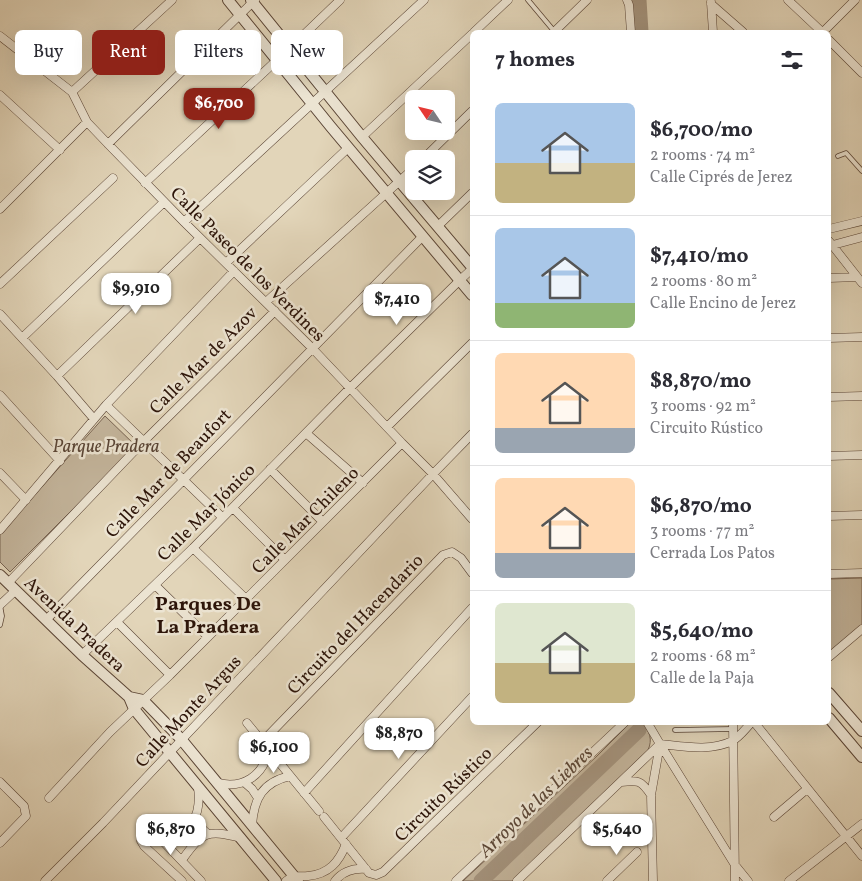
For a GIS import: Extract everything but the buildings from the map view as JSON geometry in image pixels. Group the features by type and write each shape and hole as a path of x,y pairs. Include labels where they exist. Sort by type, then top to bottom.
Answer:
{"street":[{"path":"72,92 172,0"},
{"path":"228,0 271,53"},
{"path":"309,30 340,0"},
{"path":"184,222 424,0"},
{"path":"476,30 508,0"},
{"path":"556,30 587,0"},
{"path":"788,0 820,30"},
{"path":"824,30 856,0"},
{"path":"108,144 253,1 276,30"},
{"path":"711,2 713,30"},
{"path":"711,2 741,30"},
{"path":"628,3 631,30"},
{"name":"Calle Paseo de los Verdines","path":"0,36 72,92 87,122 145,183 312,348 433,474 470,518"},
{"path":"362,137 470,36"},
{"path":"831,42 862,73"},
{"path":"145,183 271,66"},
{"path":"289,75 470,292"},
{"path":"311,75 470,266"},
{"path":"0,95 60,150"},
{"path":"432,150 470,113"},
{"path":"0,209 87,122"},
{"path":"226,263 348,148"},
{"path":"266,302 405,177"},
{"path":"0,284 113,178"},
{"path":"438,226 470,195"},
{"path":"22,338 164,202"},
{"path":"831,228 862,221"},
{"name":"Calle Mar de Beaufort","path":"46,620 424,236"},
{"path":"831,244 862,237"},
{"path":"57,376 200,238"},
{"path":"831,245 860,280"},
{"name":"Calle Mar Jónico","path":"82,655 193,548 350,388 470,270"},
{"path":"0,530 106,405 234,271"},
{"path":"831,278 860,280"},
{"name":"Calle Mar de Azov","path":"8,583 143,442 275,311"},
{"path":"0,314 94,419"},
{"path":"831,338 862,337"},
{"path":"387,428 470,345"},
{"path":"0,395 60,461"},
{"path":"831,397 862,396"},
{"path":"106,405 222,517"},
{"path":"306,433 363,483"},
{"name":"Calle Monte Argus","path":"45,881 103,823 470,436"},
{"name":"Calle Mar Chileno","path":"49,798 110,732 170,675 402,443"},
{"path":"831,456 862,456"},
{"path":"270,469 323,522"},
{"path":"0,473 26,500"},
{"path":"233,508 285,560"},
{"path":"831,516 862,515"},
{"path":"193,548 246,599"},
{"name":"Circuito del Hacendario","path":"262,742 443,555 452,552 456,554 470,571"},
{"path":"831,574 862,572"},
{"name":"Avenida Pradera","path":"0,575 82,655 129,697 134,709 276,881"},
{"path":"155,585 208,637"},
{"path":"0,605 15,591"},
{"path":"304,792 470,610"},
{"path":"117,622 170,675"},
{"path":"831,655 862,629"},
{"path":"831,695 862,731"},
{"name":"Avenida Pradera","path":"129,697 143,700"},
{"path":"143,700 182,739 299,879 331,869 340,858 344,841 470,699"},
{"path":"831,720 862,757"},
{"path":"247,723 366,869"},
{"name":"Circuito Rústico","path":"335,881 344,872 351,870 366,869 369,873 376,875 383,872 535,725"},
{"path":"456,881 622,725"},
{"path":"650,725 735,865 748,881"},
{"path":"517,881 660,744 694,747 710,746 733,741 750,725"},
{"path":"755,725 862,856"},
{"path":"733,726 734,881"},
{"path":"653,881 652,795 660,744"},
{"path":"218,783 231,785 244,782 258,773 265,763 269,750"},
{"path":"252,825 255,806 266,787 290,776"},
{"path":"621,782 639,781 644,784 652,795"},
{"path":"0,782 24,806 26,816 0,843"},
{"path":"244,782 258,798"},
{"path":"166,843 184,832 195,819 200,801 198,787"},
{"path":"774,818 807,789"},
{"path":"195,819 198,825 208,834"},
{"path":"789,881 862,824"},
{"path":"182,881 144,846 141,838 146,831 154,832 201,881"},
{"path":"182,860 195,842 208,834 225,834 241,838"},
{"path":"610,879 638,852"}],"lane":[{"path":"528,0 552,30"},
{"path":"838,156 846,153 862,172"},
{"path":"0,605 2,616 0,625"},
{"path":"675,730 733,726"}],"green space":[{"name":"Parque Pradera","path":"105,416 136,446 10,572 0,562 0,534"},
{"path":"862,578 862,629 831,654 831,579"},
{"path":"628,725 645,725 650,739 648,750 512,881 463,881"}],"waterway":[{"name":"Arroyo de las Liebres","path":"639,0 641,30"},
{"name":"Arroyo de las Liebres","path":"481,881 639,730"}],"district":[{"name":"Parques De La Pradera","path":"208,614"}]}
